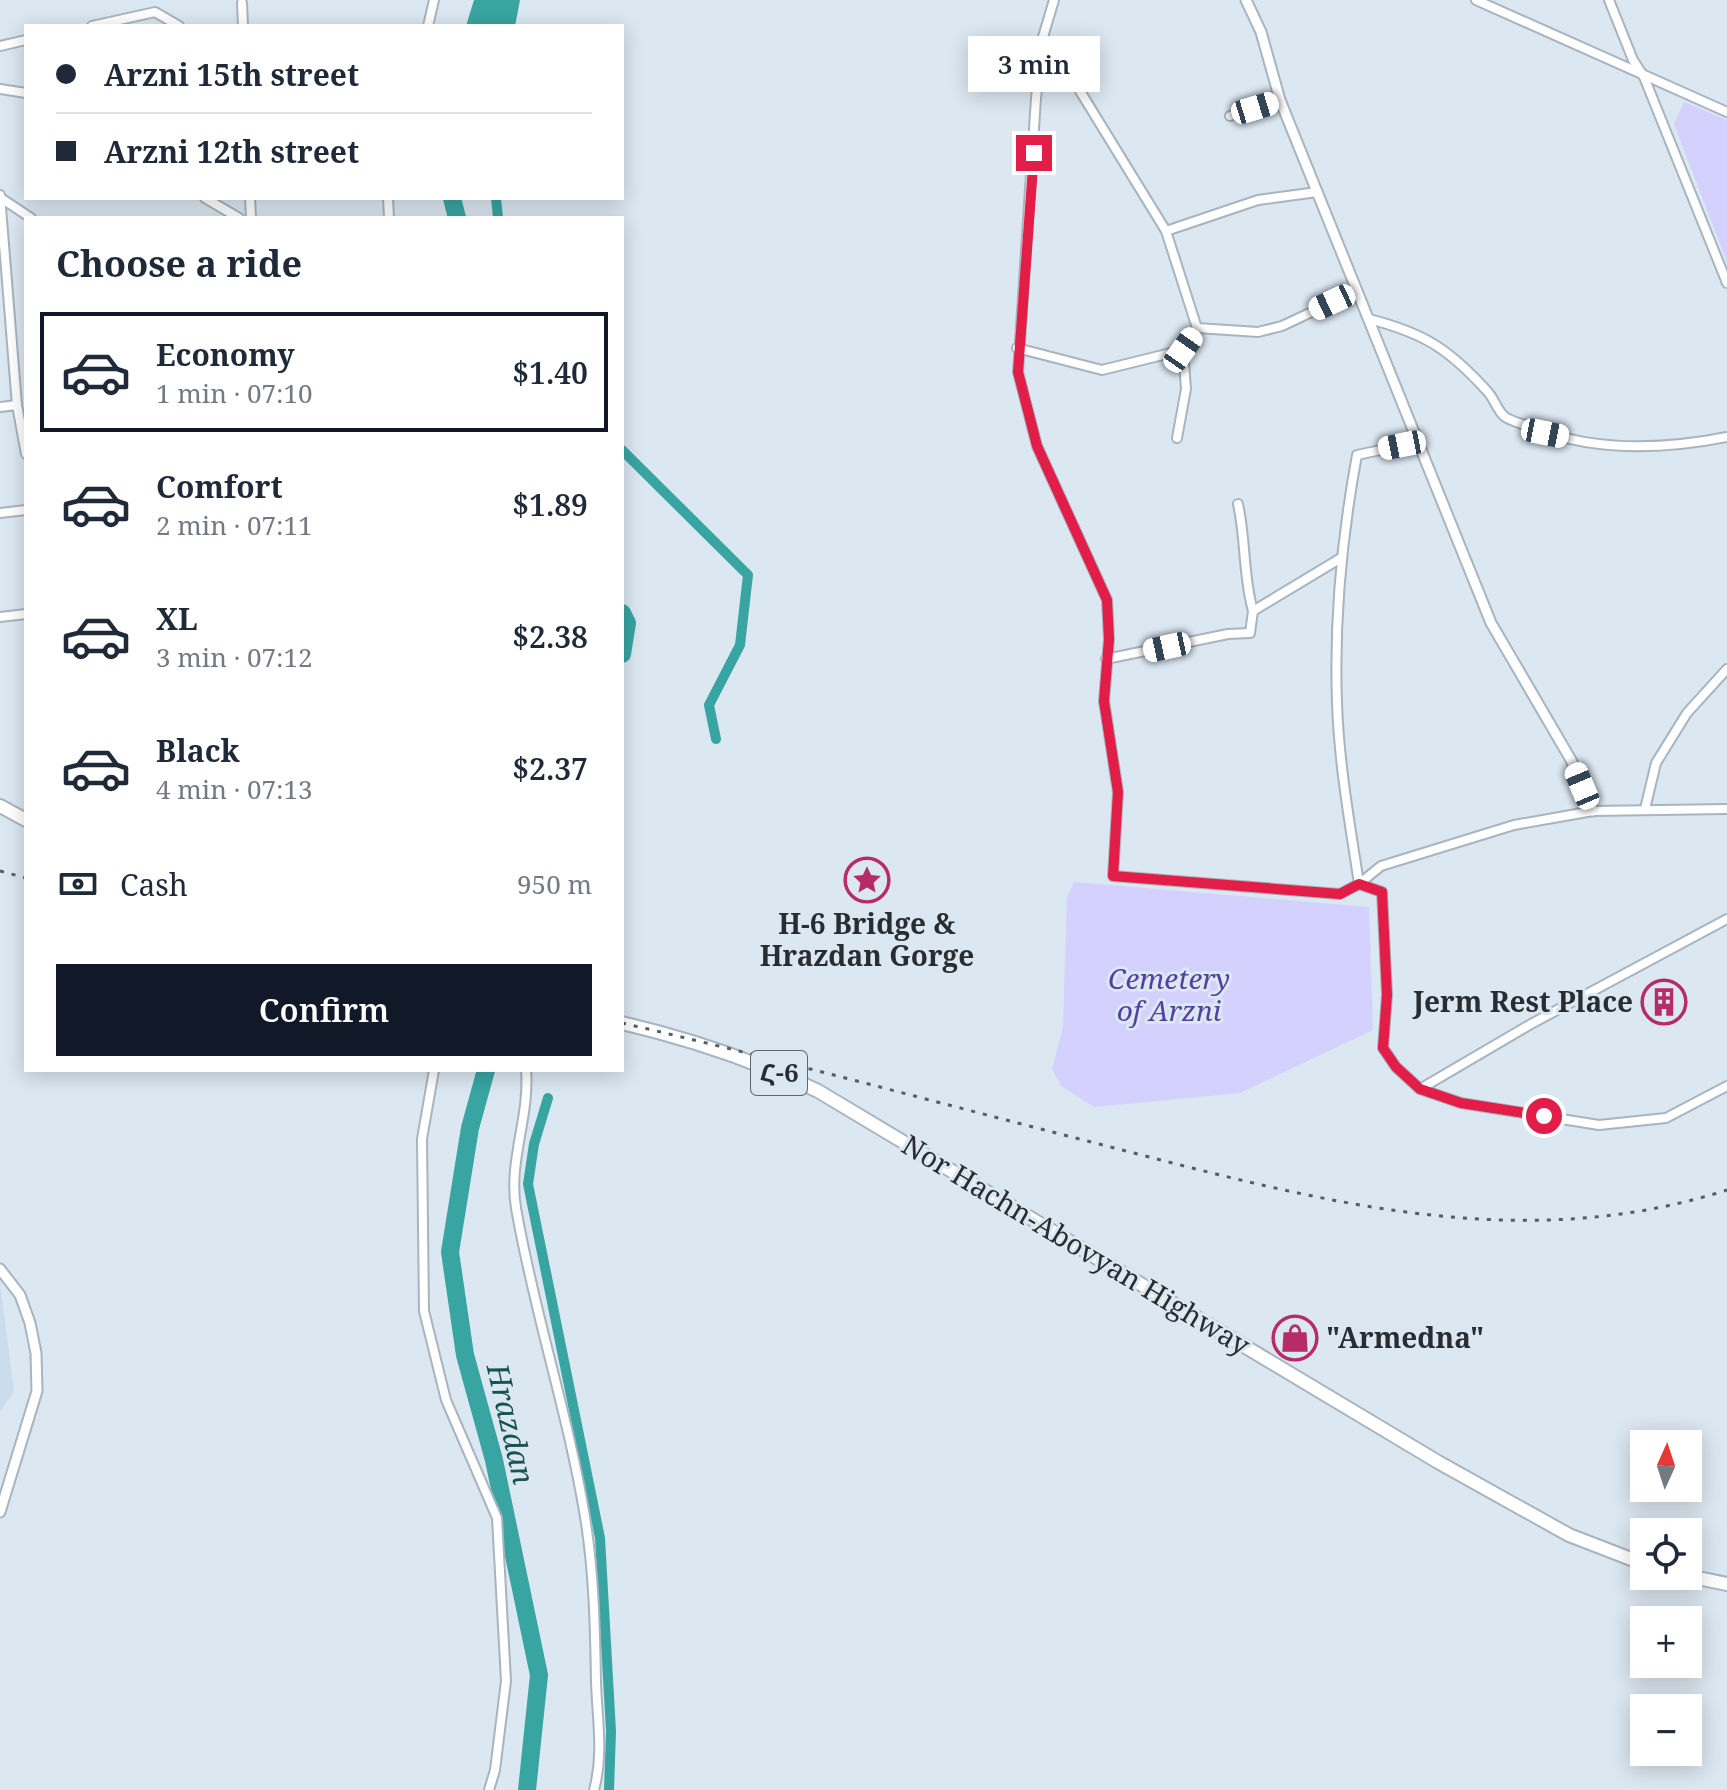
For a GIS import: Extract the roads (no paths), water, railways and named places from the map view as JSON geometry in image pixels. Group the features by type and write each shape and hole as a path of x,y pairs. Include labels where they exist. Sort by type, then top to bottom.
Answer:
{"main road":[{"path":"0,806 24,819"},
{"name":"Nor Hachn-Abovyan Highway","path":"624,1023 663,1033 784,1074 818,1091 1438,1462 1569,1535 1630,1559"},
{"path":"1702,1579 1727,1584"}],"street":[{"path":"428,24 434,0"},
{"path":"1054,0 1043,37 1036,98 1029,235 1017,348 1018,372 1037,446 1107,600 1109,639 1104,701 1118,792 1113,876 1340,894 1359,884 1381,866 1514,825 1593,811 1727,809"},
{"path":"1246,0 1261,32 1280,100 1491,623 1571,760 1593,811"},
{"path":"1476,0 1727,112"},
{"path":"1609,0 1633,60 1644,77 1726,280"},
{"path":"242,3 243,24"},
{"path":"101,24 155,12 176,24"},
{"path":"1043,37 1056,52 1166,231 1197,328"},
{"path":"0,46 24,40"},
{"path":"0,89 24,92"},
{"path":"1230,116 1280,100"},
{"path":"1166,231 1258,200 1317,192"},
{"path":"0,197 28,216"},
{"path":"0,197 17,405 24,443"},
{"path":"208,200 236,216"},
{"path":"1197,328 1258,332 1282,326 1356,291"},
{"path":"1369,319 1408,328 1440,345 1489,393 1504,416 1545,433 1620,448 1677,447 1727,437"},
{"path":"1177,438 1186,389 1183,350 1197,328"},
{"path":"1017,348 1102,370 1183,350"},
{"path":"0,407 17,405"},
{"path":"1359,884 1337,703 1341,558 1357,455 1418,442"},
{"path":"1106,659 1228,634 1250,633 1253,611 1247,589 1245,537 1238,504"},
{"path":"0,513 24,510"},
{"path":"1253,611 1341,558"},
{"path":"0,617 24,614"},
{"path":"1645,809 1656,763 1687,713 1727,669"},
{"path":"1359,884 1382,892 1387,995 1383,1048 1396,1067 1420,1089 1461,1103 1599,1125 1666,1118 1727,1086"},
{"path":"1420,1089 1531,1024 1727,919"},
{"path":"434,1072 422,1139 424,1311 446,1400 497,1518 506,1681 495,1770 489,1790"},
{"path":"526,1072 527,1106 514,1167 515,1207 585,1514 602,1739 594,1790"},
{"path":"0,1269 20,1295 30,1323 36,1353 37,1391 0,1512"}],"waterway":[{"name":"Hrazdan","path":"452,200 456,216"},
{"path":"496,200 498,216"},
{"path":"624,452 748,575 740,645 709,705 716,739"},
{"name":"Hrazdan","path":"624,617 627,623 624,642"},
{"name":"Hrazdan","path":"485,1072 470,1128 450,1252 465,1355 494,1460 539,1675 527,1790"},
{"path":"548,1098 534,1144 528,1184 600,1538 611,1731 609,1790"}],"railway":[{"path":"0,871 24,877"},
{"path":"624,1023 1249,1182 1407,1212 1486,1219 1566,1219 1646,1210 1727,1190"}],"place":[{"name":"H-6 Bridge & Hrazdan Gorge","path":"867,880"},
{"name":"Jerm Rest Place","path":"1664,1002"},
{"name":"\"Armedna\"","path":"1295,1338"}],"park label":[{"name":"Cemetery of Arzni","path":"1169,995"}]}
